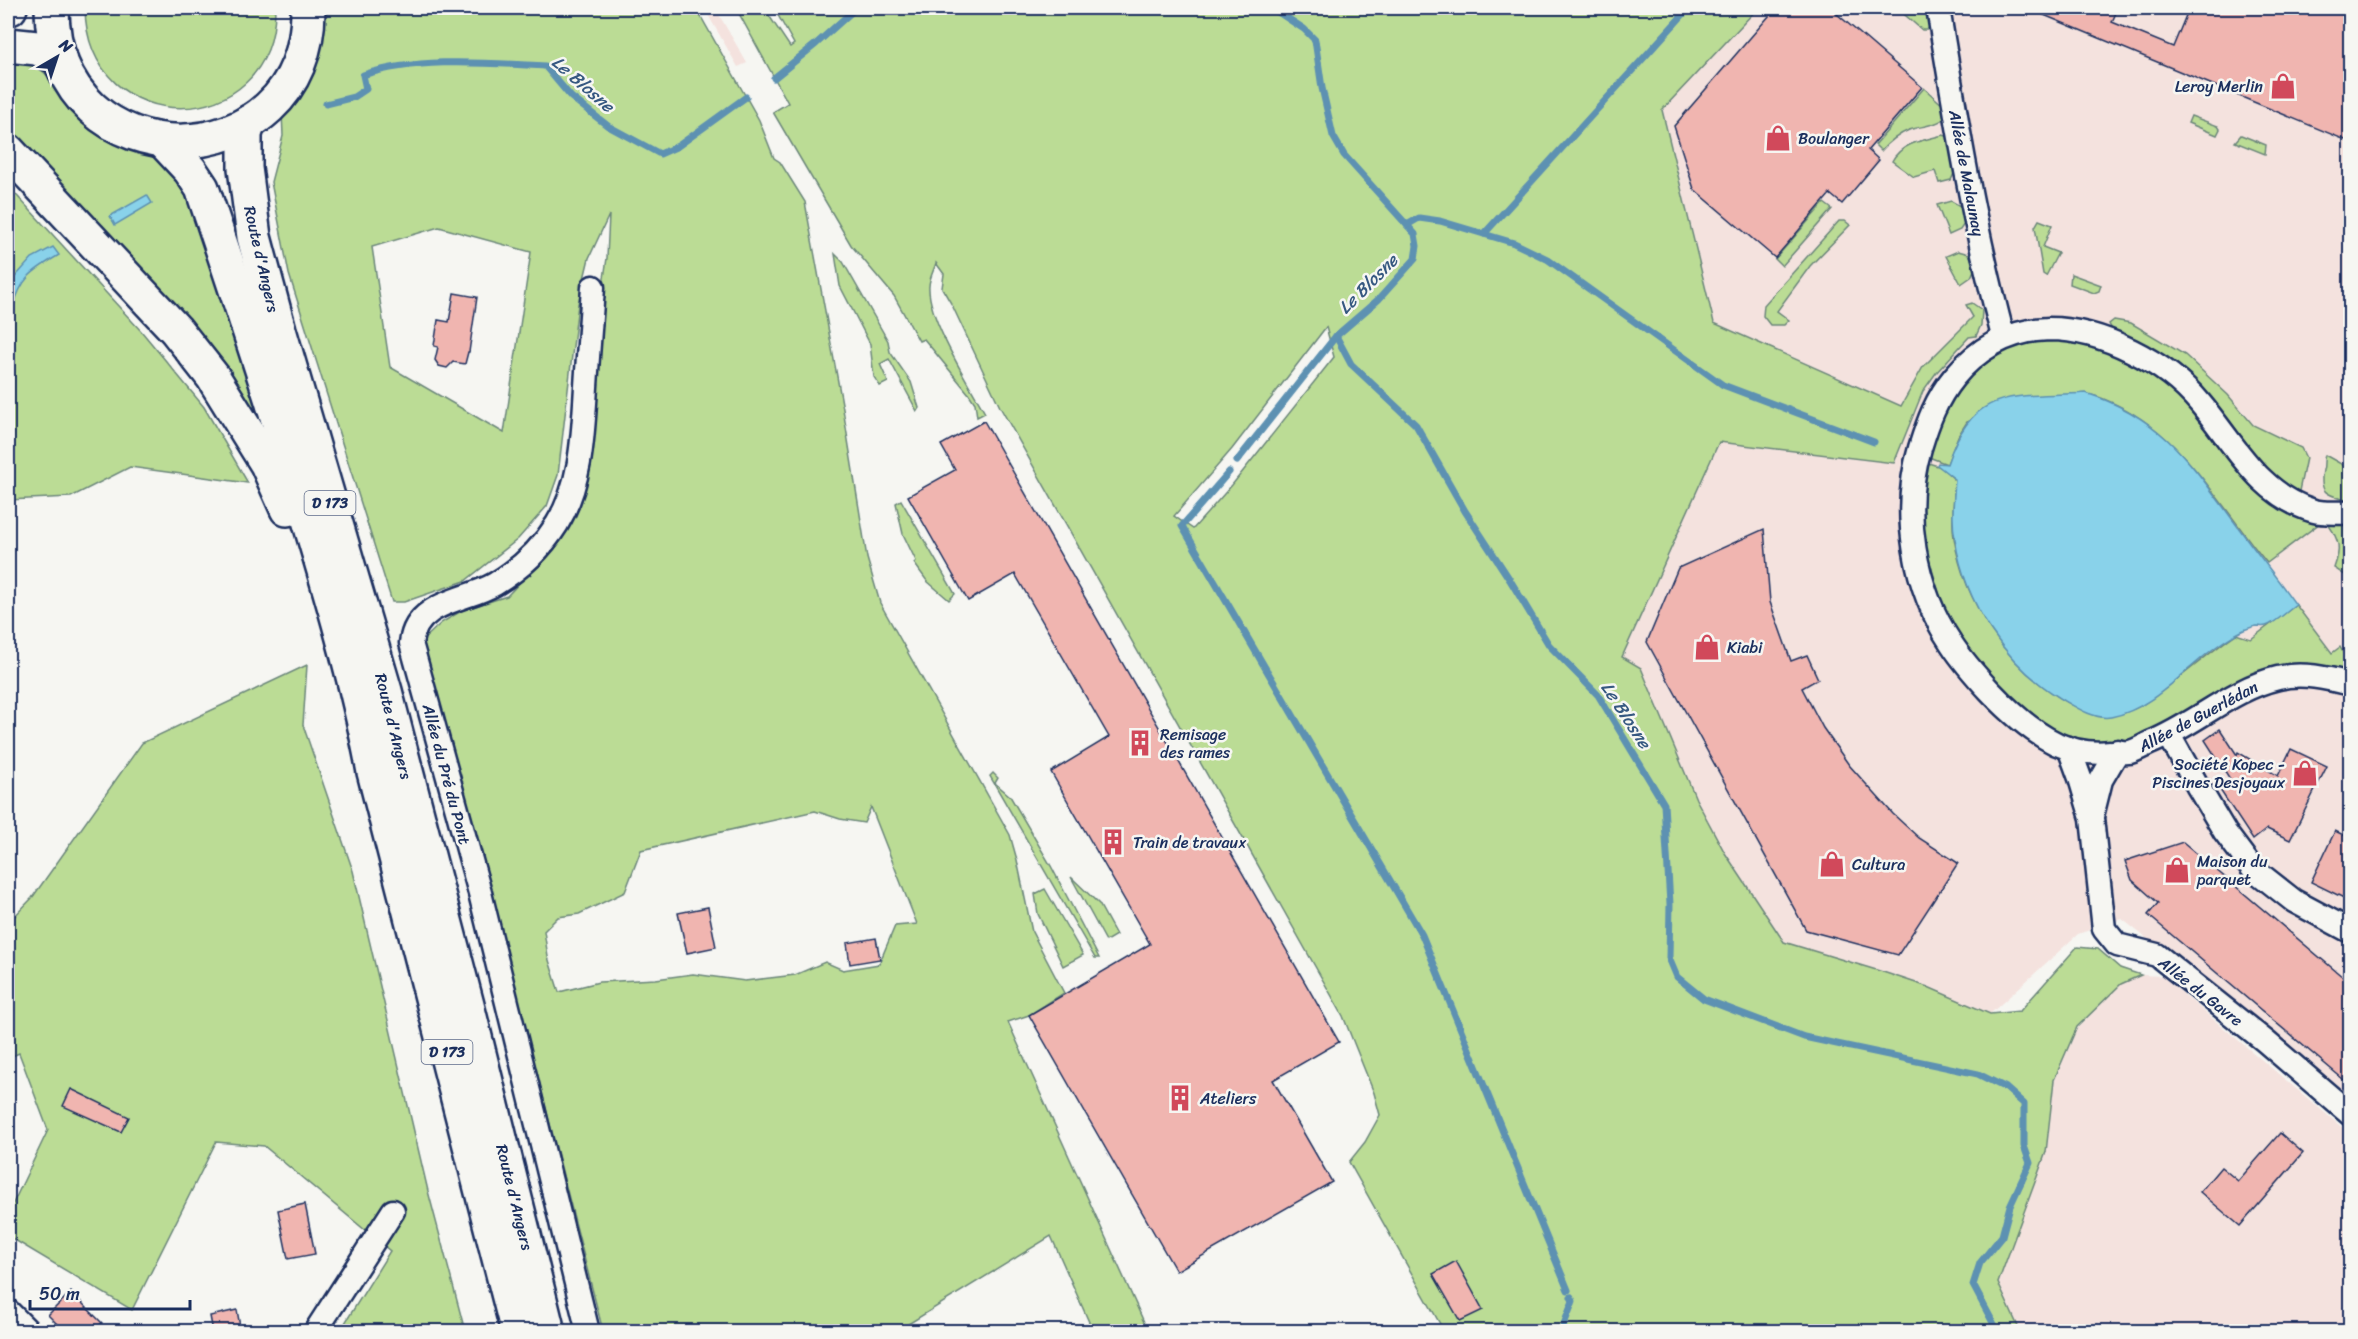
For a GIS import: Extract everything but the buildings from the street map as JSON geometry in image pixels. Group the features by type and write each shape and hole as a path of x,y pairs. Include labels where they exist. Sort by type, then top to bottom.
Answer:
{"highway":[{"path":"52,8 55,40 60,58 69,78 83,98 119,127 141,136 163,141 199,141 225,134 249,122 270,106 299,62 306,36 308,8"},
{"path":"8,45 37,48 60,58"},
{"name":"Route d'Angers","path":"249,122 245,134 244,168 254,237 385,691 467,1005 548,1332"},
{"name":"Route d'Angers","path":"163,141 190,170 202,188 255,342 318,551 362,706 374,772 518,1332"},
{"path":"8,152 176,330 213,377 246,427 286,503 351,729 374,772"}],"street":[{"name":"Allée de Malaunay","path":"1938,8 1968,186 1989,286 2003,336"},
{"name":"Allée du Pré du Pont","path":"588,1332 480,893 411,643 412,634 429,612 441,604 492,586 523,564 542,545 567,504 575,483 583,436 593,287"},
{"name":"Allée de Guerlédan","path":"2350,513 2314,511 2278,494 2258,477 2197,399 2174,378 2114,342 2082,332 2054,329 2028,330 2003,336 1967,363 1944,389 1934,406 1915,464 1911,501 1912,540 1924,584 1934,614 1951,643 2003,705 2033,729 2056,743 2094,754 2129,752 2169,735 2251,686 2281,677 2319,676 2350,684"},
{"path":"2169,735 2225,832 2252,868 2294,900 2350,931"},
{"name":"Allée du Gavre","path":"2069,748 2092,818 2104,929 2117,945 2157,955 2265,1041 2350,1114"},
{"name":"Allée du Gavre","path":"2092,818 2101,780 2118,751"},
{"path":"315,1332 393,1211"},
{"path":"8,1311 29,1332"}],"shaded area":[{"path":"704,8 715,8 747,63 738,67"},
{"path":"1750,8 2350,8 2350,1106 2211,989 2122,919 2078,934 1990,1014 1771,943 1622,658 1719,442 1894,463 1901,406 1714,323 1662,110"},
{"path":"2141,975 2162,976 2350,1134 2350,1331 2020,1331 1998,1283 2046,1152 2054,1081 2077,1028 2121,984"}],"green space":[{"path":"85,8 275,8 267,51 246,83 216,101 181,108 146,102 116,83 94,52"},
{"path":"320,8 696,8 759,120 774,158 780,162 805,202 843,409 867,558 880,603 1010,835 1032,932 1064,993 1029,1015 1008,1022 1148,1331 1093,1331 1051,1236 897,1331 603,1331 532,1054 420,643 441,623 463,610 507,596 540,561 569,516 607,258 609,215 589,258 578,304 558,475 547,506 518,539 465,581 404,602 392,602 289,274 271,182 283,136 282,112","holes":["439,227 531,252 504,433 390,367 372,247","871,807 917,924 895,926 879,964 843,970 825,962 795,975 745,981 693,974 656,979 599,982 559,992 548,957 544,931 558,917 579,914 625,892 641,850 815,811 840,819 864,823"]},
{"path":"736,8 764,8 790,47 794,44 774,8 1758,8 1662,110 1714,323 1901,406 1923,367 1973,317 1966,305 1972,303 1982,310 1981,325 1976,336 1969,337 1923,391 1894,463 1719,442 1622,657 1641,668 1696,799 1725,853 1784,942 1928,987 1990,1014 2020,1011 2077,947 2098,949 2120,968 2141,975 2121,984 2077,1027 2054,1080 2046,1152 1998,1283 2020,1331 1444,1331 1349,1162 1365,1142 1380,1115 1374,1093 1343,1016 1000,407 942,288 944,274 936,263 929,283 930,299 950,351 985,413 977,417 975,403 969,394 924,339 919,341 894,296 851,245 773,112 788,103","holes":["1326,327 1334,357 1232,485 1193,529 1174,516 1232,449"]},
{"path":"1897,8 1928,8 1930,26 1927,30 1922,30"},
{"path":"8,60 24,62 44,72 80,115 117,142 163,163 174,176 184,191 198,222 263,420 263,434 8,137"},
{"path":"1924,88 1946,108 1946,117 1933,124 1905,132 1881,151 1875,145"},
{"path":"2191,116 2218,126 2220,129 2217,135 2188,123"},
{"path":"1943,135 1950,137 1957,167 1951,180 1939,183 1935,171 1914,177 1892,161 1908,146"},
{"path":"2241,135 2266,145 2265,154 2235,142"},
{"path":"8,186 142,332 204,407 248,483 130,467 71,497 8,500"},
{"path":"1951,201 1962,207 1966,221 1960,230 1949,235 1937,205"},
{"path":"1824,203 1832,209 1782,266 1775,259"},
{"path":"2039,220 2052,225 2043,247 2058,253 2046,276 2043,274 2035,227"},
{"path":"1839,221 1845,221 1850,225 1810,266 1777,311 1789,320 1784,325 1770,325 1763,316 1764,305"},
{"path":"1958,251 1969,254 1975,268 1971,277 1961,284 1946,256"},
{"path":"835,254 843,262 888,341 890,352 911,382 919,408 917,411 889,359 880,364 888,382 880,386 874,377 870,344 840,286"},
{"path":"2071,274 2101,285 2099,291 2094,293 2070,284"},
{"path":"2114,320 2131,323 2185,355 2228,395 2253,425 2301,448 2306,458 2299,491 2289,488 2270,473 2230,421 2205,394 2176,372 2114,333 2109,324"},
{"path":"2058,341 2112,354 2164,382 2191,407 2232,463 2258,492 2295,515 2320,523 2267,563 2200,475 2162,435 2117,405 2087,394 2039,400 1967,422 1958,436 1947,464 1926,456 1932,435 1960,383 2004,350 2025,343"},
{"path":"2325,455 2350,469 2350,501 2331,495 2324,489 2322,478"},
{"path":"1925,462 1941,467 1955,480 1953,524 1959,562 1977,607 1990,629 2021,667 2039,683 2071,704 2086,708 2113,709 2133,709 2141,706 2236,634 2251,639 2296,605 2332,653 2340,647 2350,665 2350,672 2334,667 2294,665 2116,747 2066,738 2040,723 2009,699 1962,644 1945,613 1925,546 1922,505"},
{"path":"901,500 955,594 949,600 927,581 914,563 916,561 903,534 896,503"},
{"path":"2350,523 2350,576 2334,568 2338,556 2338,545 2328,524"},
{"path":"307,665 303,725 353,871 428,1191 465,1331 340,1331 390,1251 264,1146 216,1142 132,1310 8,1236 8,1214 48,1130 19,1053 8,1058 8,923 32,898 142,743"},
{"path":"993,773 998,778 995,783 1010,796 1051,866 1099,958 1095,958 990,776"},
{"path":"1071,877 1099,904 1116,935 1106,941"},
{"path":"1045,889 1083,955 1063,966 1038,914 1035,894"}],"water":[{"path":"147,195 152,203 115,225 110,216"},
{"path":"53,247 59,255 29,276 20,289 13,308 8,307 8,285 32,258"},
{"path":"2086,393 2113,403 2136,416 2174,446 2206,483 2296,605 2278,620 2265,626 2242,631 2220,644 2141,706 2111,717 2084,712 2040,684 2005,650 1991,630 1978,608 1960,563 1953,524 1955,479 1937,465 1938,463 1947,464 1958,438 1970,420 1984,408 2000,400 2038,395"}],"waterway":[{"name":"Le Blosne","path":"774,78 856,8"},
{"name":"Le Blosne","path":"1272,8 1304,29 1315,40 1322,88 1333,136 1344,155 1415,234 1417,246 1415,259 1379,299 1336,336 1351,364 1416,425 1465,511 1549,645 1598,695 1664,804 1670,904 1669,958 1677,977 1704,999 1804,1037 1978,1074 2006,1088 2024,1104 2024,1146 2030,1163 2010,1206 2002,1236 1980,1263 1973,1285 1998,1332"},
{"path":"1484,234 1689,8"},
{"name":"Le Blosne","path":"326,104 354,97 366,89 363,75 385,69 430,63 545,66 571,97 608,126 660,154 678,146 746,97"},
{"path":"1407,225 1419,218 1440,221 1514,243 1547,259 1723,385 1874,442"},
{"path":"1237,461 1336,336"},
{"path":"1229,472 1182,526 1422,935 1568,1290"},
{"path":"1561,1332 1573,1301 1571,1297"}],"place":[{"name":"Leroy Merlin","path":"2283,86"},
{"name":"Boulanger","path":"1778,138"},
{"name":"Kiabi","path":"1707,647"},
{"name":"Remisage des rames","path":"1140,743"},
{"name":"Société Kopec - Piscines Desjoyaux","path":"2305,773"},
{"name":"Train de travaux","path":"1113,842"},
{"name":"Cultura","path":"1832,864"},
{"name":"Maison du parquet","path":"2177,870"},
{"name":"Ateliers","path":"1180,1098"}]}
